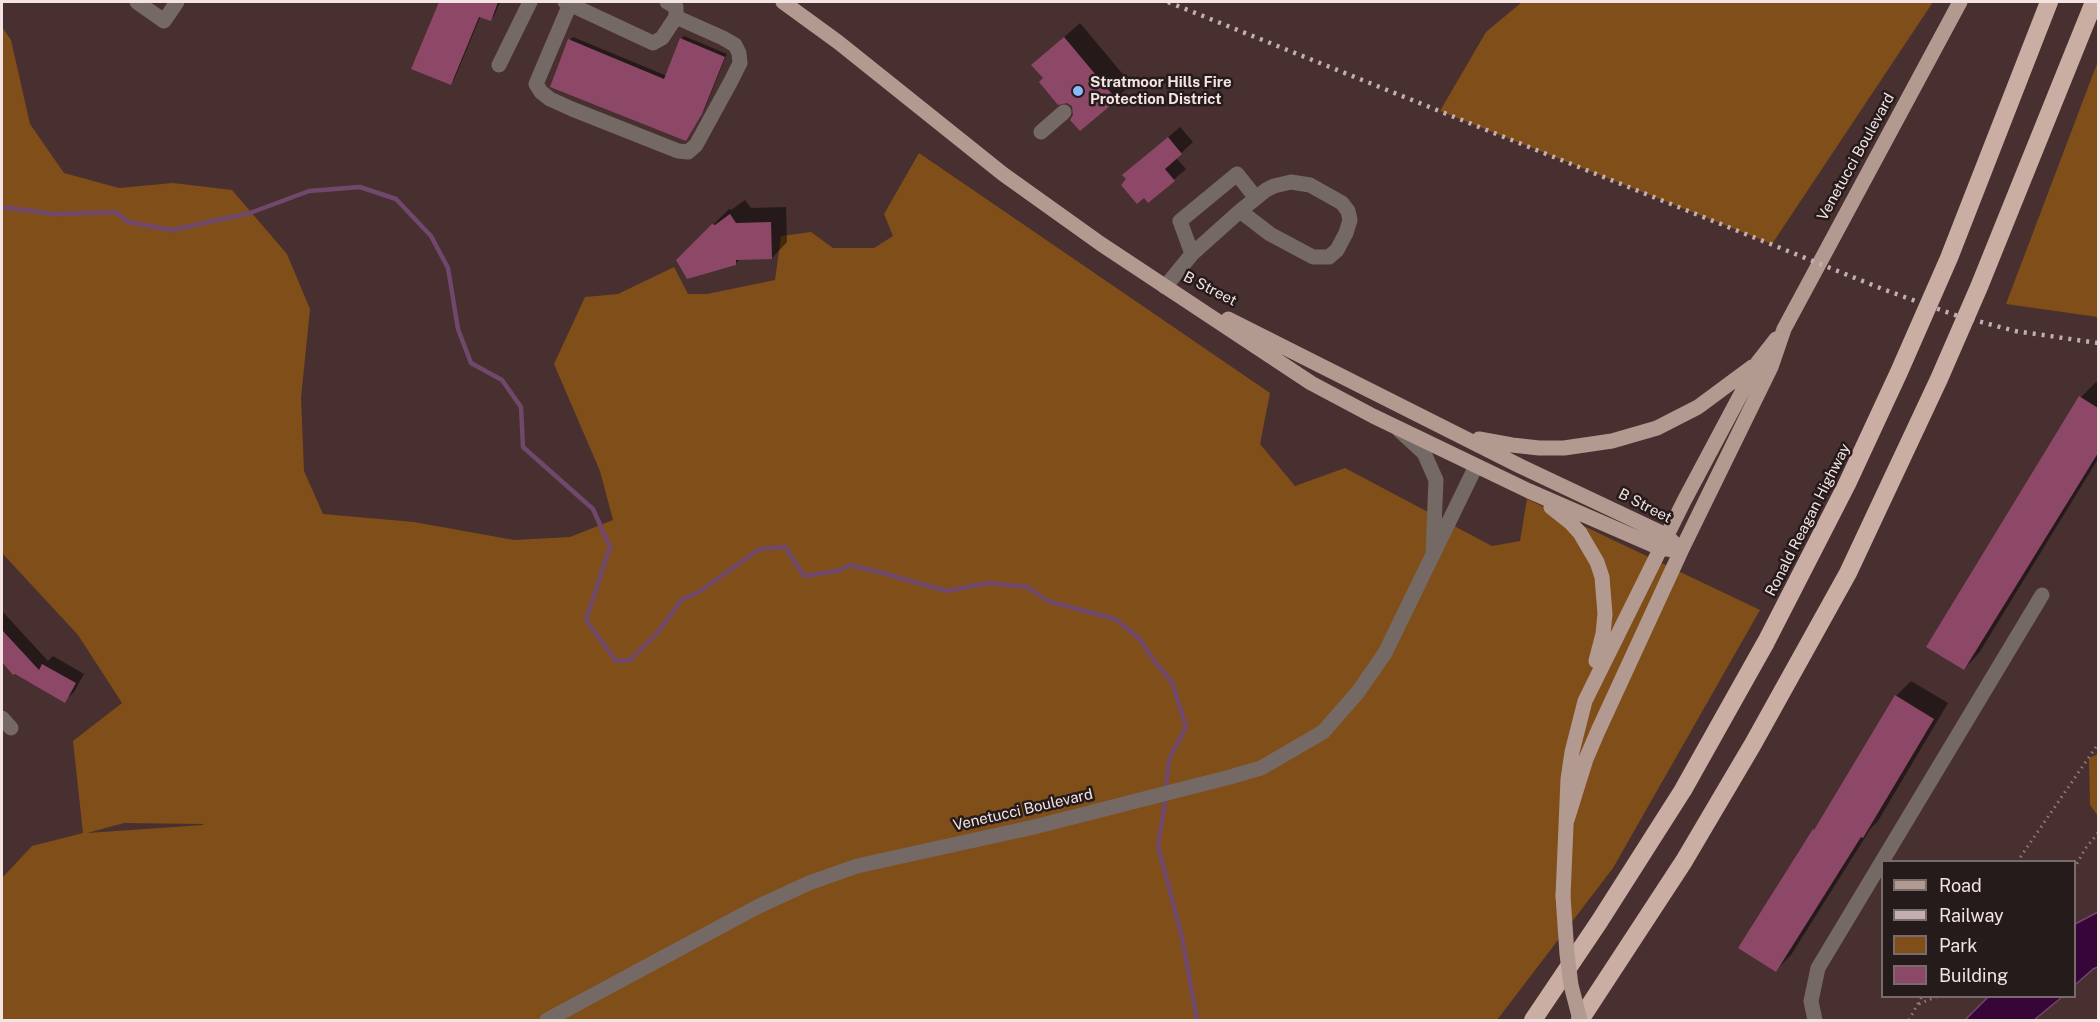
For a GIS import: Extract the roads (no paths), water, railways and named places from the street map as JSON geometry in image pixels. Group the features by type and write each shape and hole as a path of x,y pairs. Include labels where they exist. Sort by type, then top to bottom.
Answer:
{"highway":[{"name":"Ronald Reagan Highway","path":"1533,1020 1683,790 1766,642 1847,484 1949,258 2049,2"},
{"path":"1580,1020 1690,851 1753,744 1848,573 1975,297 2094,2"}],"main road":[{"name":"B Street","path":"783,2 838,42 1003,174 1101,244 1311,383 1397,428 1529,491 1663,542"},
{"name":"Venetucci Boulevard","path":"1585,701 1663,542 1758,362 1784,329 1960,2"},
{"name":"B Street","path":"1165,287 1520,466 1681,551"},
{"name":"Venetucci Boulevard","path":"1567,820 1586,759 1681,551 1772,367 1784,329"},
{"path":"1453,432 1494,442 1539,448 1564,448 1612,441 1657,428 1698,407 1758,362"},
{"path":"1529,491 1559,512 1580,533 1602,577 1605,597 1603,634 1572,752 1568,779 1563,896 1571,985 1580,1020"}],"street":[{"path":"137,2 164,21 177,2"},
{"path":"499,65 530,2"},
{"path":"667,2 675,7 676,17 662,38 653,43 568,3 536,84 541,92 550,99 572,109 678,151 688,152 696,145 731,81 740,63 740,53 735,45 723,38 676,17"},
{"path":"1041,132 1064,112"},
{"path":"1192,254 1180,221 1238,174 1256,198"},
{"path":"1165,287 1192,254 1240,211 1274,186 1291,182 1310,185 1342,203 1348,211 1350,220 1337,250 1329,257 1313,257 1270,234 1240,211"},
{"name":"Venetucci Boulevard","path":"1397,428 1424,453 1436,480 1433,555"},
{"name":"Venetucci Boulevard","path":"547,1020 757,906 809,883 857,866 1112,807 1262,768 1323,732 1358,692 1385,653 1476,466"},
{"path":"1883,860 2042,595"},
{"path":"1815,1020 1811,1001 1818,968 1881,863"}],"waterway":[{"path":"2,207 55,214 116,212 128,222 172,230 250,213 309,191 360,187 396,199 431,236 448,268 458,329 471,363 502,380 521,407 523,447 593,509 610,547 586,620 616,661 630,660 659,631 681,600 699,592 759,549 785,547 804,576 837,571 850,565 946,591 988,583 1027,587 1048,601 1115,619 1139,638 1172,682 1186,727 1169,759 1166,789"},
{"path":"1166,797 1158,846 1182,937 1197,1020"}],"railway":[{"path":"1168,2 1885,290 1955,315 2015,331 2098,343"}],"place":[{"name":"Stratmoor Hills Fire Protection District","path":"1078,91"}]}
